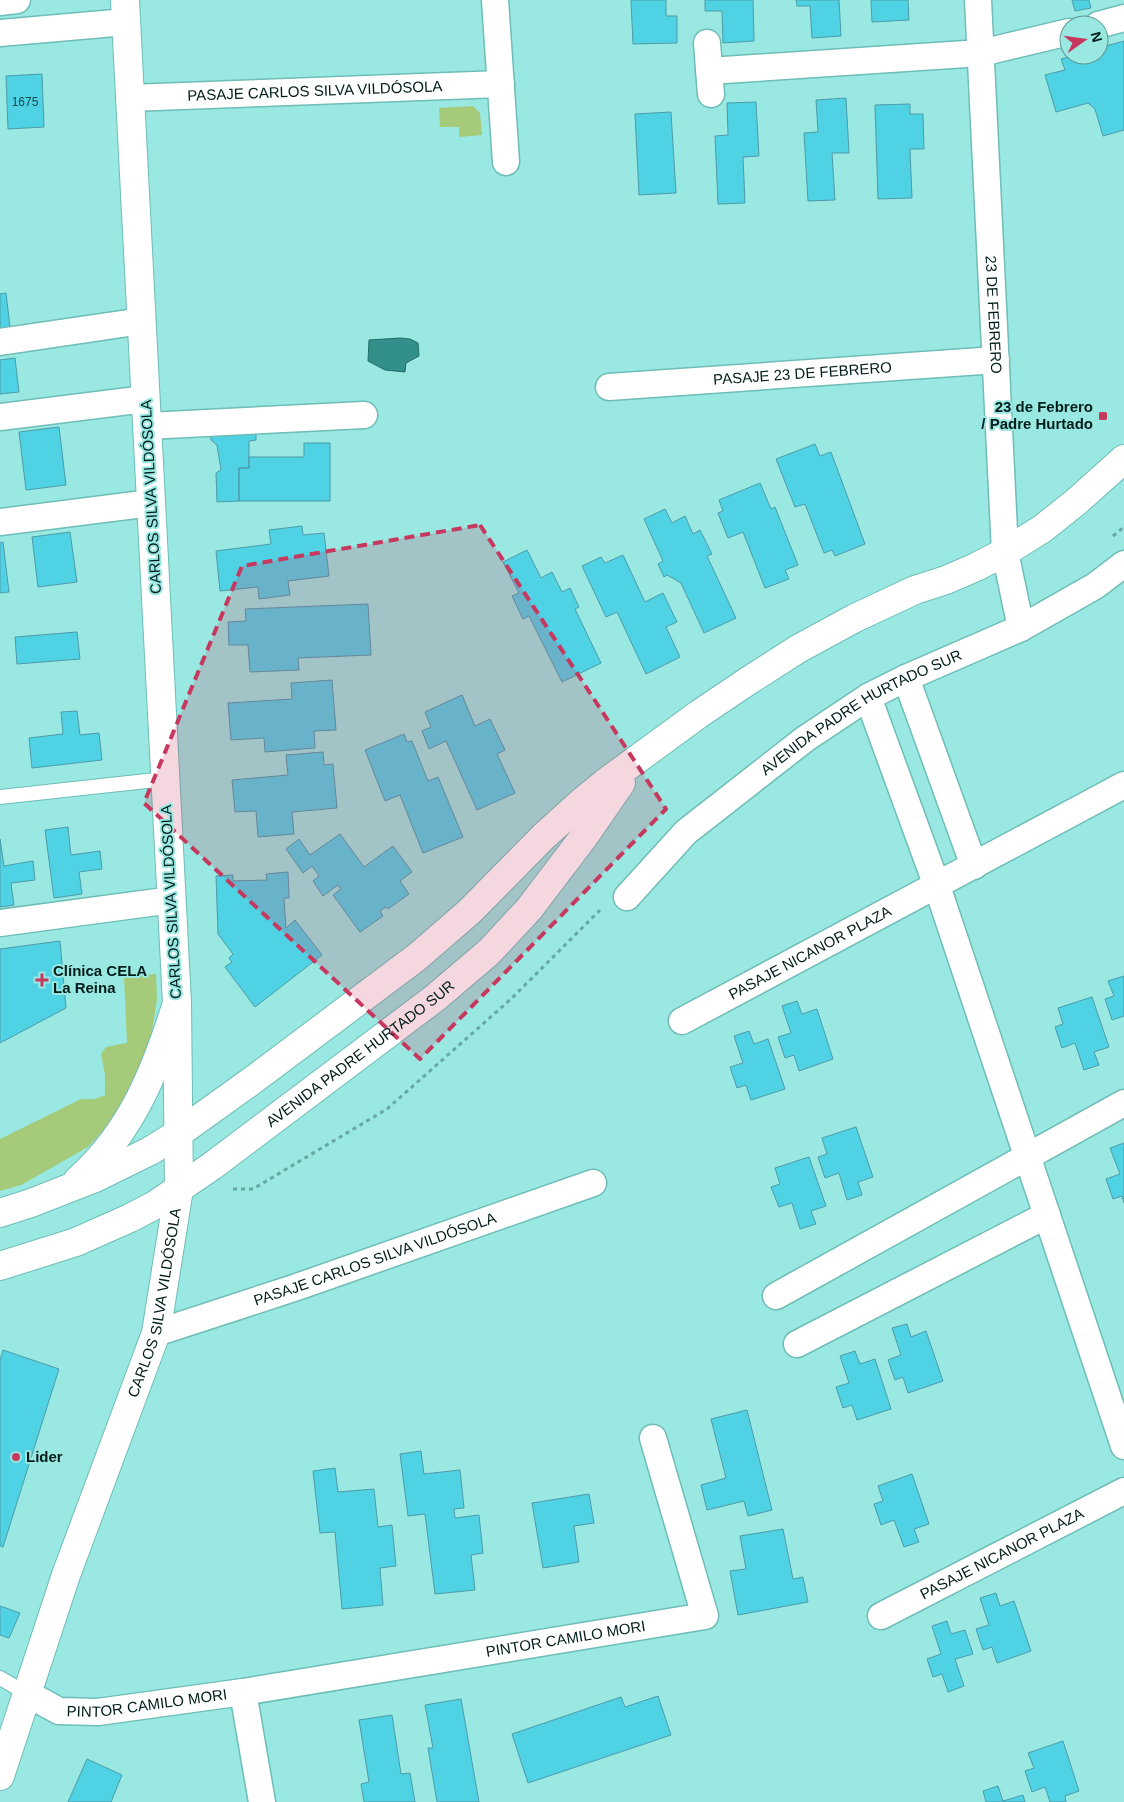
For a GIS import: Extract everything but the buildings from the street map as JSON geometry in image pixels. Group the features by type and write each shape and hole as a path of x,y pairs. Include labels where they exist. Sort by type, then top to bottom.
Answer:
{"main road":[{"name":"CARLOS SILVA VILDÓSOLA","path":"0,1776 66,1575 156,1333 179,1189 177,1003 126,11"},
{"name":"AVENIDA PADRE HURTADO SUR","path":"0,1213 66,1190 126,1164 179,1133 265,1072 417,957 481,901 544,836 584,800 606,782 748,680 798,649 856,618 915,590 946,580 1005,552 1042,529 1076,502 1124,458"},
{"name":"AVENIDA PADRE HURTADO SUR","path":"0,1266 51,1251 106,1230 155,1205 212,1166 427,1004 488,952 529,909 583,838 610,797 652,750"},
{"path":"66,1190 109,1147 140,1102 163,1047 177,1003"}],"street":[{"path":"0,2 17,0"},
{"path":"495,0 506,162"},
{"name":"23 DE FEBRERO","path":"978,0 1005,552 1021,628"},
{"path":"0,33 126,11"},
{"path":"1109,22 1124,18"},
{"path":"707,44 710,82 981,53 1059,34"},
{"name":"PASAJE CARLOS SILVA VILDÓSOLA","path":"130,98 501,84"},
{"path":"0,342 142,321"},
{"name":"PASAJE 23 DE FEBRERO","path":"609,387 996,360"},
{"path":"0,417 145,399"},
{"path":"147,426 364,415"},
{"path":"0,522 151,503"},
{"name":"AVENIDA PADRE HURTADO SUR","path":"627,897 686,832 805,739 868,697 906,678 1021,628 1095,586 1124,564"},
{"path":"906,678 974,866"},
{"path":"868,697 937,886 1122,1434"},
{"name":"PASAJE NICANOR PLAZA","path":"682,1021 1124,786"},
{"path":"0,923 172,900"},
{"path":"776,1296 1124,1103"},
{"name":"PASAJE CARLOS SILVA VILDÓSOLA","path":"156,1333 294,1288 593,1183"},
{"path":"797,1344 1047,1215"},
{"name":"PINTOR CAMILO MORI","path":"26,1693 59,1711 98,1712 243,1692 705,1616 653,1438"},
{"name":"PASAJE NICANOR PLAZA","path":"881,1616 1124,1491"},
{"name":"PINTOR CAMILO MORI","path":"243,1692 262,1802"}],"lane":[{"path":"0,797 165,779"},
{"path":"0,1217 31,1203"},
{"path":"0,1678 26,1693"}],"highlighted area":[{"path":"480,525 666,809 420,1059 144,803 242,566"}],"shaded area":[{"path":"473,106 480,113 482,135 459,137 459,127 440,127 439,108"},
{"path":"410,339 418,343 419,356 406,363 405,372 385,370 368,361 369,340"},
{"path":"156,974 157,1000 149,1049 120,1112 88,1147 21,1185 0,1191 0,1139 81,1099 95,1099 105,1095 105,1075 101,1054 106,1047 127,1043 124,977"}],"place":[{"name":"23 de Febrero / Padre Hurtado","path":"1103,416"},
{"name":"Clínica CELA La Reina","path":"42,980"},
{"name":"Lider","path":"16,1457"}]}
